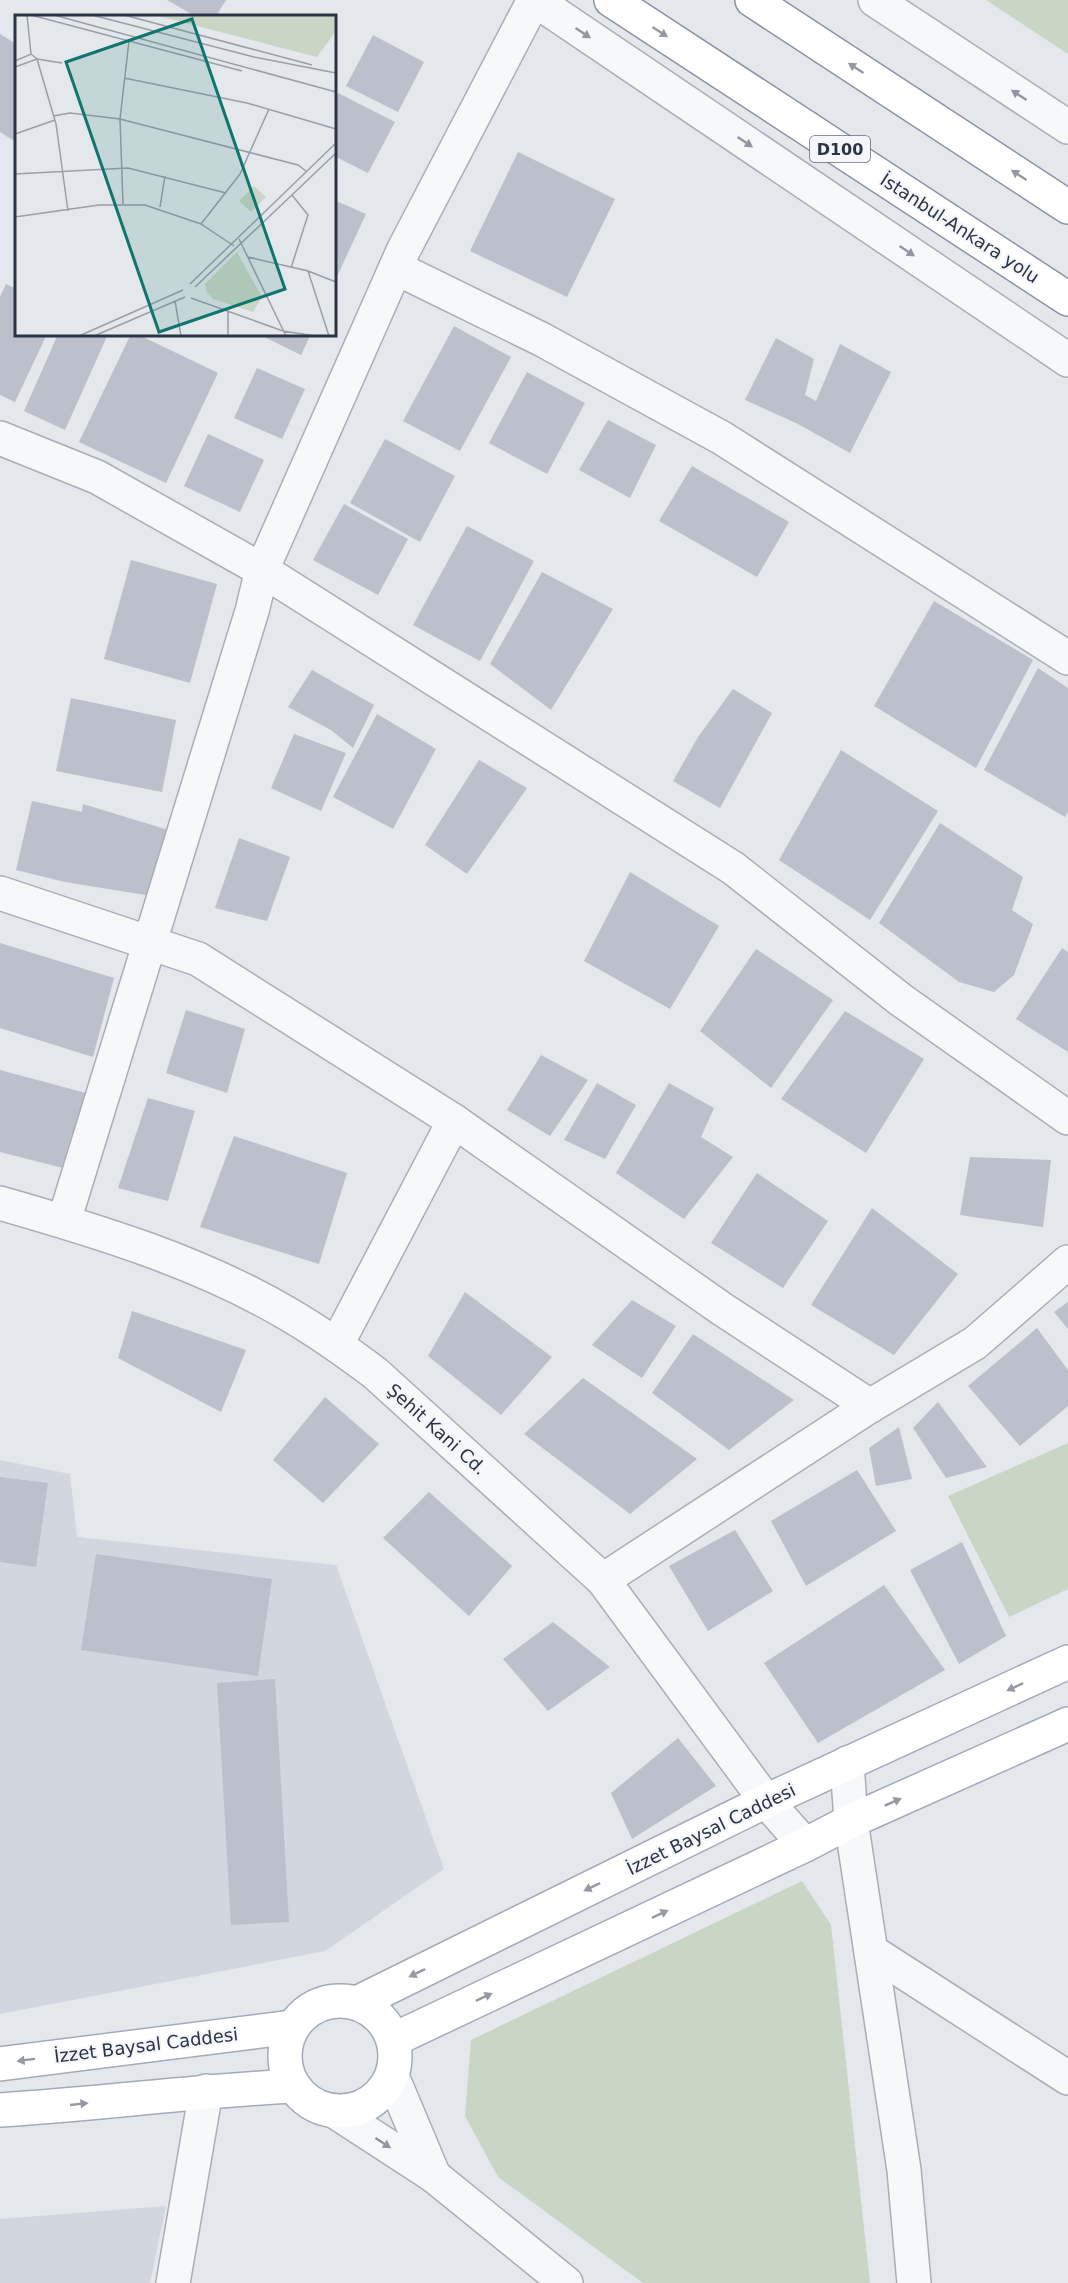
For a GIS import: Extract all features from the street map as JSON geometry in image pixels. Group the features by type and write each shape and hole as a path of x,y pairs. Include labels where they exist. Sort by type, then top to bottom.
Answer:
{"main road":[{"name":"İstanbul-Ankara yolu","path":"611,0 1068,299"},
{"path":"752,0 1068,207"},
{"name":"İzzet Baysal Caddesi","path":"357,2003 766,1801 1068,1662"},
{"path":"393,2040 805,1845 851,1821 1068,1724"},
{"path":"339,2000 357,2003 373,2012 385,2024 393,2040 396,2058 392,2076 383,2091 369,2103 352,2110 334,2111 318,2107 304,2098 286,2072 284,2056 286,2041 292,2027 305,2013 321,2004 339,2000"},
{"name":"İzzet Baysal Caddesi","path":"0,2064 292,2027"},
{"path":"0,2110 293,2085"}],"street":[{"path":"64,1221 249,622 262,570 396,268 535,0 1068,360"},
{"path":"875,0 1068,127"},
{"path":"396,268 541,339 722,438 1068,658"},
{"path":"0,438 97,477 262,570 733,868 901,1000 1068,1118"},
{"path":"0,893 198,959 454,1121 722,1309 870,1406"},
{"path":"337,1344 454,1121"},
{"name":"Şehit Kani Cd.","path":"0,1203 64,1221 145,1249 224,1281 287,1313 337,1344 375,1373 603,1580 766,1801 805,1845"},
{"path":"603,1580 870,1406 975,1343 1029,1299 1068,1262"},
{"path":"847,1764 851,1821 904,2170 914,2283"},
{"path":"871,1951 1068,2078"},
{"path":"392,2076 434,2176"},
{"path":"173,2283 206,2091"},
{"path":"334,2111 434,2176 566,2283"}],"shaded area":[{"path":"0,1460 70,1474 77,1537 336,1565 444,1869 325,1951 0,2014"},
{"path":"166,2206 150,2283 0,2283 0,2219"}],"green space":[{"path":"986,0 1068,0 1068,54"},
{"path":"1068,1443 1068,1589 1009,1617 948,1496"},
{"path":"802,1881 831,1925 870,2283 643,2283 498,2177 465,2116 471,2040"}],"building":[{"path":"167,0 226,0 217,15 193,15"},
{"path":"0,34 15,43 15,141 0,132"},
{"path":"373,35 424,62 398,112 346,86"},
{"path":"338,93 395,122 368,173 336,157 336,96"},
{"path":"518,152 615,199 567,297 470,251"},
{"path":"336,201 366,214 336,279"},
{"path":"6,284 15,288 15,336 46,336 15,402 0,395 0,297"},
{"path":"454,326 511,357 460,451 403,421"},
{"path":"57,336 107,336 65,430 24,411"},
{"path":"130,336 141,336 218,373 166,483 79,442"},
{"path":"262,336 310,336 301,355"},
{"path":"776,338 814,359 805,395 816,401 840,344 891,372 850,453 798,424 745,400"},
{"path":"257,368 305,389 282,439 234,418"},
{"path":"527,372 585,403 547,474 489,443"},
{"path":"608,420 656,445 630,498 579,470"},
{"path":"208,434 264,460 240,512 184,486"},
{"path":"385,439 455,476 420,542 350,503"},
{"path":"692,466 789,522 757,577 659,521"},
{"path":"344,504 408,539 378,595 313,560"},
{"path":"467,526 534,561 480,661 413,625"},
{"path":"131,560 217,584 190,683 104,659"},
{"path":"542,572 613,609 551,710 490,664"},
{"path":"934,601 1033,660 976,768 874,706"},
{"path":"1038,668 1068,688 1068,812 1065,817 984,770"},
{"path":"312,670 374,705 353,748 331,730 288,707"},
{"path":"733,689 772,713 720,808 673,781 698,737"},
{"path":"71,698 176,720 162,792 56,771"},
{"path":"377,714 436,749 393,829 333,797"},
{"path":"294,734 346,753 321,811 271,788"},
{"path":"841,750 938,811 870,920 779,860"},
{"path":"479,760 527,788 467,874 425,845"},
{"path":"32,801 82,812 83,804 175,832 158,897 65,882 16,870"},
{"path":"940,823 1023,877 1012,910 1033,924 1014,975 994,992 959,982 879,923"},
{"path":"239,838 290,857 267,921 215,908"},
{"path":"630,872 719,926 670,1009 584,961"},
{"path":"0,943 114,978 93,1057 0,1028"},
{"path":"1062,948 1068,952 1068,1052 1016,1019"},
{"path":"756,949 833,1000 771,1088 700,1031"},
{"path":"186,1010 245,1029 227,1093 166,1073"},
{"path":"845,1011 924,1059 866,1153 781,1099"},
{"path":"541,1055 588,1080 550,1136 507,1110"},
{"path":"0,1070 86,1093 63,1168 0,1152"},
{"path":"597,1083 636,1105 605,1159 564,1140"},
{"path":"669,1083 714,1108 701,1137 733,1157 684,1219 616,1173"},
{"path":"148,1098 195,1111 168,1201 118,1188"},
{"path":"234,1136 347,1173 319,1264 200,1227"},
{"path":"970,1157 1051,1160 1043,1227 960,1215"},
{"path":"757,1173 828,1221 783,1288 711,1243"},
{"path":"872,1208 958,1274 894,1355 811,1305"},
{"path":"465,1292 552,1357 501,1415 428,1356"},
{"path":"632,1300 676,1326 642,1378 592,1345"},
{"path":"1068,1302 1068,1329 1054,1312"},
{"path":"132,1311 246,1350 221,1412 118,1358"},
{"path":"1037,1328 1068,1370 1068,1406 1020,1446 968,1386"},
{"path":"693,1334 794,1400 729,1450 652,1393"},
{"path":"583,1378 697,1459 630,1514 524,1434"},
{"path":"325,1397 379,1444 323,1503 273,1460"},
{"path":"938,1402 987,1467 946,1478 913,1428"},
{"path":"899,1427 912,1479 876,1486 869,1448"},
{"path":"857,1470 896,1531 806,1586 771,1521"},
{"path":"0,1477 48,1483 36,1567 0,1562"},
{"path":"429,1492 512,1566 469,1616 383,1538"},
{"path":"735,1530 773,1591 708,1631 669,1566"},
{"path":"962,1542 1006,1636 959,1664 910,1570"},
{"path":"96,1554 272,1579 258,1676 81,1650"},
{"path":"884,1585 945,1670 818,1743 764,1663"},
{"path":"553,1622 610,1667 548,1711 503,1659"},
{"path":"275,1679 289,1922 231,1925 217,1683"},
{"path":"678,1738 716,1786 632,1839 611,1793"}]}
